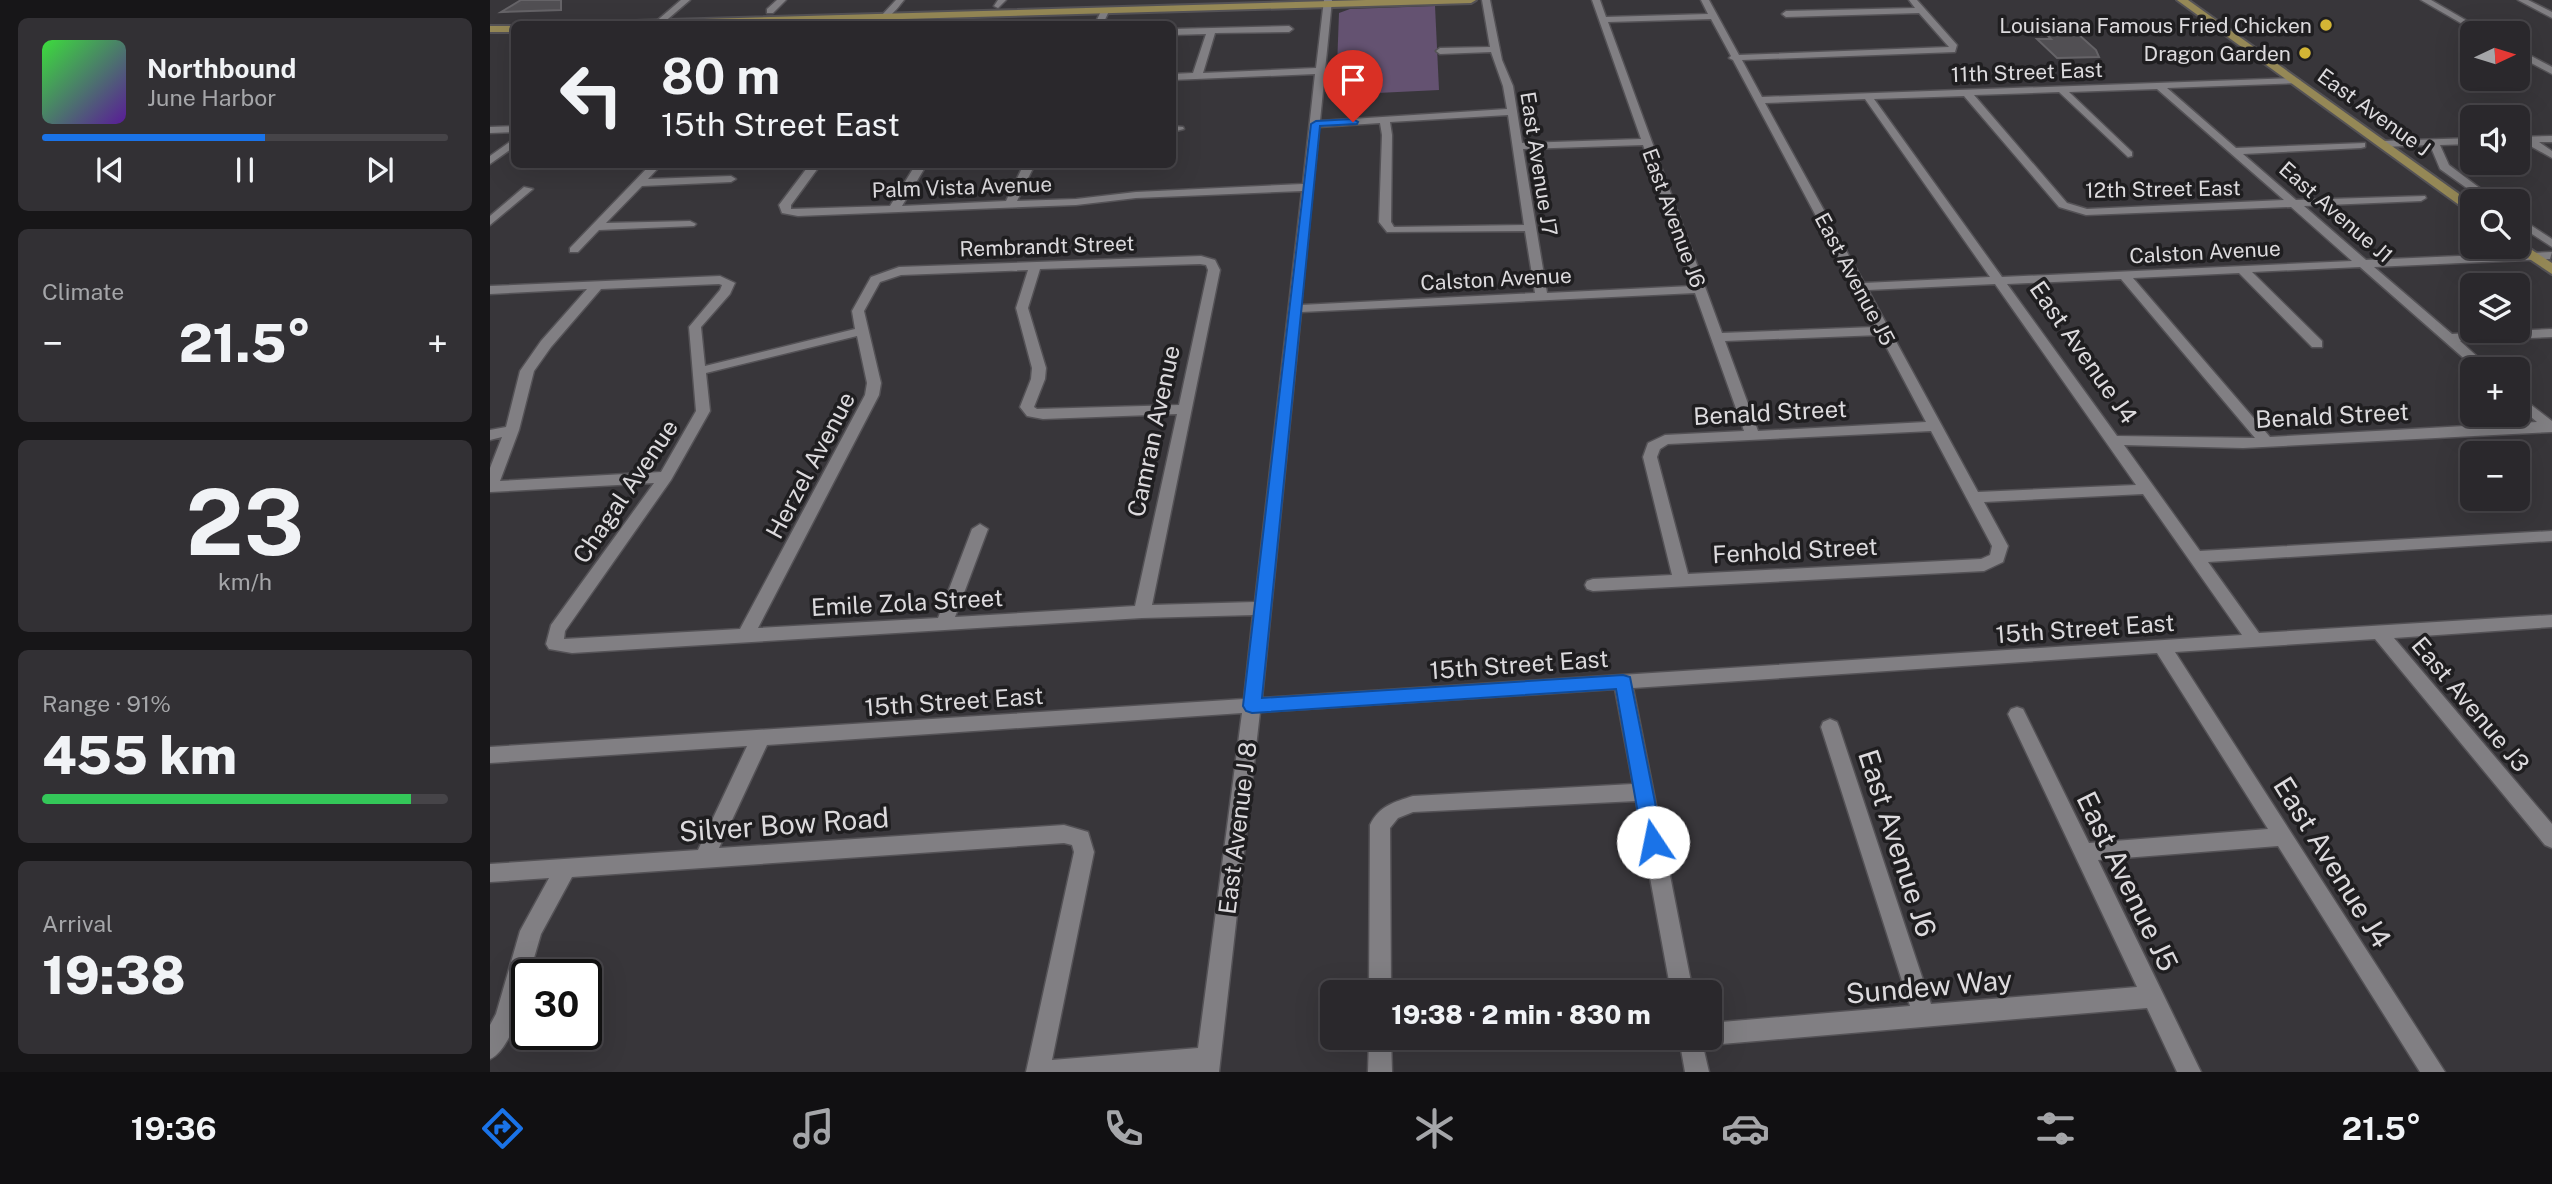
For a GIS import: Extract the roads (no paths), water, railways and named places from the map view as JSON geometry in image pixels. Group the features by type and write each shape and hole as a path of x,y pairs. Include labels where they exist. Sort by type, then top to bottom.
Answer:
{"main road":[{"path":"786,21 1105,11 1174,5 1471,0"},
{"path":"2182,0 2246,41"},
{"name":"East Avenue J","path":"2196,0 2296,81 2460,201"},
{"path":"490,29 511,29"},
{"name":"East Avenue J","path":"2246,41 2283,63 2460,189"},
{"path":"2530,240 2552,256"},
{"path":"2530,254 2552,256"}],"street":[{"path":"661,21 686,0"},
{"path":"770,11 782,0"},
{"path":"877,21 884,18 900,0"},
{"name":"East Avenue J7","path":"1486,0 1496,49 1508,86 1541,295"},
{"name":"East Avenue J6","path":"1596,0 1752,435"},
{"name":"East Avenue J5","path":"1705,0 2000,546 1997,558"},
{"path":"1734,58 1952,50 1954,47 1913,0"},
{"path":"2425,0 2463,21"},
{"path":"2522,0 2552,16"},
{"name":"East Avenue J 8","path":"1208,1065 1252,706 1328,2"},
{"path":"1786,14 1922,10"},
{"path":"1100,21 1105,11"},
{"path":"1603,20 1713,16"},
{"path":"1176,32 1289,29"},
{"path":"1197,76 1211,31"},
{"path":"1440,51 1496,49"},
{"path":"2530,59 2552,71"},
{"path":"1176,76 1320,71"},
{"name":"11th Street East","path":"1760,100 2296,81"},
{"name":"East Avenue J1","path":"2160,87 2470,357"},
{"path":"2062,90 2128,154"},
{"name":"12th Street East","path":"1967,93 2063,205 2073,210 2086,212 2421,198"},
{"name":"East Avenue J4","path":"1868,97 2254,639"},
{"path":"1316,124 1512,112"},
{"path":"1384,119 1387,135 1385,222 1391,230 1529,228"},
{"path":"490,130 511,129"},
{"path":"2530,140 2552,139"},
{"path":"1518,146 1647,142"},
{"path":"2384,144 2460,142"},
{"name":"East Avenue J","path":"2434,143 2444,167 2476,189"},
{"path":"490,161 511,144"},
{"path":"2530,144 2552,155"},
{"path":"2234,151 2361,145"},
{"path":"575,250 653,168"},
{"name":"Palm Vista Avenue","path":"813,168 785,205 786,211 798,213 1076,202 1136,195 1308,187"},
{"path":"894,209 920,168"},
{"path":"1010,204 1028,168"},
{"path":"639,183 731,180"},
{"path":"490,222 528,189"},
{"path":"597,228 690,225"},
{"path":"2530,233 2552,256"},
{"name":"Calston Avenue","path":"1861,287 2533,256"},
{"name":"Rembrandt Street","path":"884,274 899,271 1201,260 1211,263"},
{"name":"Camran Avenue","path":"1142,612 1214,270 1211,263"},
{"path":"1035,267 1022,308 1039,369 1027,407 1032,413 1043,415 1184,409"},
{"path":"2243,270 2317,344"},
{"name":"Herzel Avenue","path":"745,636 873,396 874,383 858,311 875,280 884,274"},
{"path":"2124,275 2266,442"},
{"name":"Chagal Avenue","path":"555,644 557,630 666,477 698,423 703,411 695,327 726,292 729,283 720,280 598,285"},
{"path":"490,290 598,285"},
{"path":"598,285 546,344 527,371 512,430 490,487 666,477"},
{"name":"Calston Avenue","path":"1295,309 1700,289"},
{"path":"700,371 861,331"},
{"path":"1717,337 1883,331"},
{"path":"2449,338 2552,333"},
{"path":"2530,409 2551,427"},
{"name":"Benald Street","path":"1681,580 1650,457 1653,446 1665,440 1934,426"},
{"name":"Benald Street","path":"2115,442 2155,439 2203,444 2266,442 2551,427"},
{"path":"490,435 512,430"},
{"path":"1974,497 2149,489"},
{"path":"944,624 980,529"},
{"path":"2196,557 2552,536"},
{"name":"Fenhold Street","path":"1593,585 1984,565 1997,558"},
{"name":"Emile Zola Street","path":"555,644 572,646 1142,612 1263,608"},
{"name":"15th Street East","path":"490,755 2552,621"},
{"name":"East Avenue J3","path":"2379,632 2552,839"},
{"name":"East Avenue J4","path":"2163,648 2433,1072"},
{"path":"1623,682 1680,980"},
{"name":"East Avenue J5","path":"2017,714 2189,1072"},
{"name":"East Avenue J6","path":"1830,727 1924,1016"},
{"path":"705,857 760,739"},
{"path":"1380,980 1380,825 1391,812 1413,804 1644,792"},
{"name":"Silver Bow Road","path":"490,873 1064,834 1082,838 1084,852 1038,1072"},
{"path":"2084,852 2284,837"},
{"path":"490,1048 506,1018 531,931 566,868"},
{"name":"Sundew Way","path":"1722,1033 2153,997"},
{"path":"1380,1050 1380,1072"},
{"path":"1692,1050 1697,1072"},
{"path":"1045,1072 1208,1065"}],"place":[{"name":"Louisiana Famous Fried Chicken","path":"2326,25"},
{"name":"Dragon Garden","path":"2305,53"}]}
